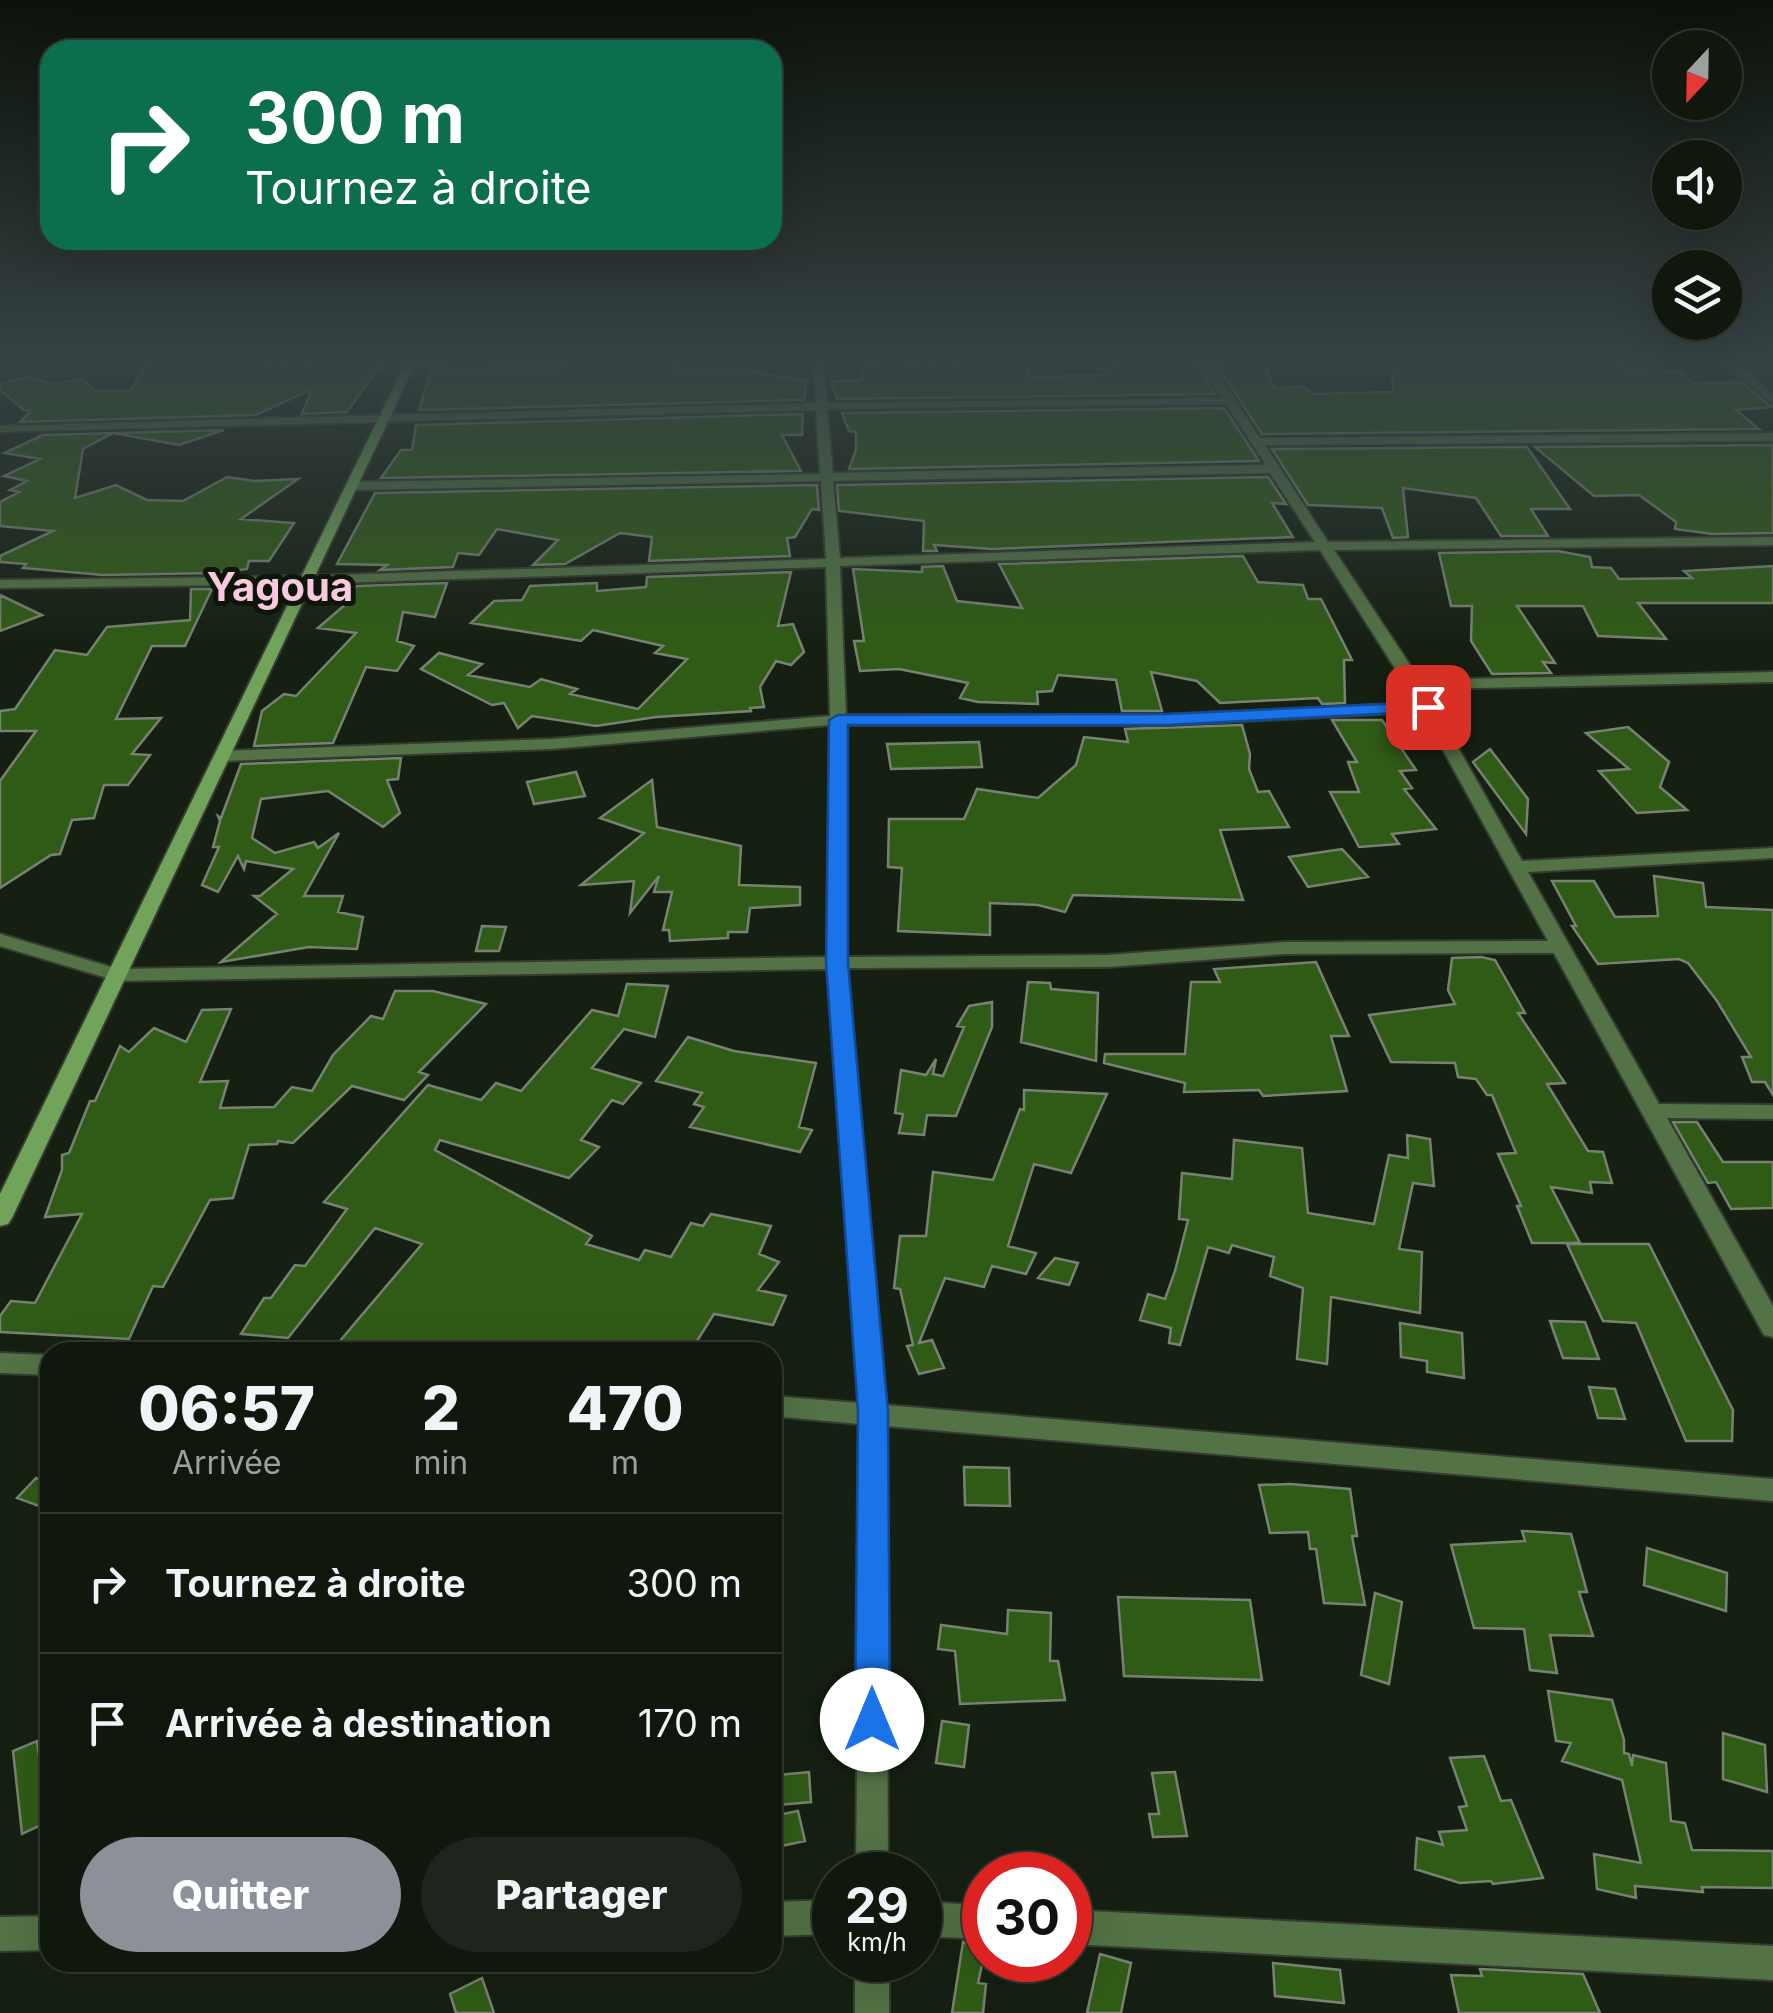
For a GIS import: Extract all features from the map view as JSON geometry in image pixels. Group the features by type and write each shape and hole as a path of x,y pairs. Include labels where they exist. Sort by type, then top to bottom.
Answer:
{"street":[{"path":"0,1218 367,454"},
{"path":"824,454 833,560 838,720 837,963 873,1412 872,1852"},
{"path":"1262,454 1416,684 1773,1328"},
{"path":"352,486 1272,469"},
{"path":"0,584 306,580 1322,546 1773,541"},
{"path":"1416,684 1773,677"},
{"path":"222,756 552,744 838,720 1166,720 1428,707"},
{"path":"1516,866 1773,852"},
{"path":"0,940 117,974 1107,961 1284,948 1562,947"},
{"path":"1653,1111 1773,1112"},
{"path":"0,1362 40,1365"},
{"path":"782,1407 1773,1490"},
{"path":"782,1918 812,1917"},
{"path":"1092,1928 1773,1963"},
{"path":"0,1934 40,1933"},
{"path":"872,1982 872,2013"}],"building":[{"path":"10,454 82,454 75,498 116,485 147,500 183,501 227,477 255,481 298,479 241,519 294,523 269,561 249,561 247,569 219,573 103,575 23,568 26,564 0,562 0,556 53,531 0,526 0,502 19,492 10,490 27,481 4,476 40,459"},
{"path":"398,454 792,454 801,471 381,478"},
{"path":"855,454 1254,454 1259,461 849,469"},
{"path":"1275,454 1532,454 1570,509 1531,509 1548,536 1501,536 1476,498 1403,488 1408,537 1393,538 1382,508 1308,505"},
{"path":"1543,454 1773,454 1773,533 1712,534 1675,529 1676,522 1639,495 1594,496"},
{"path":"1268,477 1286,504 1272,503 1293,537 991,549 934,545 937,551 923,551 924,521 839,511 837,485"},
{"path":"817,485 819,510 812,509 795,537 787,538 790,556 649,561 652,537 620,533 565,564 533,565 558,540 497,529 479,555 458,553 453,567 380,570 387,565 337,564 375,493"},
{"path":"1558,551 1590,557 1592,567 1611,568 1619,579 1692,578 1684,571 1773,566 1773,603 1638,603 1666,639 1598,636 1583,606 1517,606 1555,663 1543,662 1551,673 1492,674 1471,641 1472,606 1451,606 1439,553"},
{"path":"1243,556 1258,582 1303,585 1308,599 1321,599 1352,660 1344,660 1345,703 1322,704 1318,698 1220,703 1197,681 1151,672 1162,711 1122,711 1116,680 1058,675 1052,691 1037,692 1038,704 978,702 960,698 968,683 899,669 860,671 854,641 864,641 853,569 922,572 922,567 943,566 957,601 1022,608 999,564"},
{"path":"791,572 778,626 793,624 804,652 791,665 776,661 760,687 764,707 750,708 751,711 656,717 596,726 532,716 518,728 504,703 492,705 421,669 439,653 482,664 468,675 530,687 541,679 577,689 570,694 638,709 687,659 655,653 663,646 593,630 581,641 471,623 494,601 522,600 530,586 597,583 597,591 646,587 647,577"},
{"path":"447,583 435,617 403,612 397,641 414,646 397,671 366,667 333,743 254,746 262,711 284,694 296,696 356,633 318,628 346,604 335,602 357,586"},
{"path":"191,589 212,589 185,646 152,646 116,719 161,718 132,754 150,755 128,785 104,785 94,818 72,820 60,854 51,855 0,888 0,781 36,731 0,731 0,711 15,709 55,650 87,655 107,627 190,620"},
{"path":"0,595 42,615 0,631"},
{"path":"1332,720 1382,720 1416,770 1400,771 1412,788 1404,789 1436,829 1392,834 1399,844 1359,847 1330,792 1359,792 1348,762 1357,762"},
{"path":"1242,725 1250,754 1249,769 1258,792 1269,791 1289,827 1220,830 1243,900 1073,895 1065,912 1038,905 990,903 990,935 898,931 902,868 888,867 889,819 964,819 977,789 1038,798 1076,765 1084,737 1128,742 1125,729"},
{"path":"1628,727 1669,762 1660,787 1687,810 1637,813 1599,771 1629,769 1586,733"},
{"path":"979,742 982,767 891,769 887,744"},
{"path":"1490,749 1528,799 1526,834 1473,762"},
{"path":"401,758 398,779 387,780 400,813 383,827 328,791 261,799 252,838 275,853 314,842 318,848 339,833 304,896 343,896 338,912 363,917 357,949 309,947 221,962 277,914 254,896 260,896 293,869 246,861 244,869 238,856 218,892 202,885 219,847 213,847 218,816 221,818 241,764"},
{"path":"576,772 585,796 534,804 527,782"},
{"path":"652,780 657,827 741,846 739,885 800,887 800,905 750,908 747,932 728,932 728,938 670,941 669,930 663,930 672,892 654,892 659,876 630,913 634,881 581,885 644,833 600,818"},
{"path":"1342,849 1368,877 1308,887 1289,857"},
{"path":"1654,876 1703,883 1706,907 1773,910 1773,1095 1765,1082 1752,1082 1742,1057 1751,1057 1688,963 1679,959 1598,964 1572,926 1576,926 1552,881 1594,881 1615,917 1658,916"},
{"path":"482,926 506,927 499,951 476,951"},
{"path":"1452,958 1495,960 1525,1013 1518,1013 1565,1083 1547,1084 1588,1151 1603,1152 1612,1183 1590,1182 1592,1193 1551,1187 1580,1243 1532,1243 1498,1154 1516,1153 1492,1095 1487,1095 1476,1079 1458,1077 1455,1063 1391,1062 1369,1015 1455,1004 1448,990"},
{"path":"1316,962 1349,1036 1331,1036 1347,1091 1263,1096 1259,1090 1184,1092 1185,1083 1104,1063 1105,1054 1185,1054 1191,982 1220,982 1214,969"},
{"path":"1028,982 1050,983 1051,989 1098,993 1096,1061 1021,1042"},
{"path":"627,984 668,986 655,1037 624,1029 592,1068 641,1083 623,1104 612,1100 581,1140 599,1147 569,1178 440,1140 435,1150 592,1236 586,1244 639,1260 645,1250 671,1257 691,1223 703,1226 711,1214 771,1226 759,1254 779,1262 758,1290 786,1296 773,1325 714,1314 696,1342 339,1342 422,1244 375,1228 288,1338 241,1334 264,1298 271,1298 295,1265 305,1266 347,1209 324,1202 428,1085 481,1100 496,1083 521,1091 592,1010 618,1016"},
{"path":"395,991 433,991 486,1004 419,1072 428,1075 404,1100 352,1086 293,1143 249,1145 233,1198 210,1200 163,1287 153,1286 129,1339 0,1332 0,1316 11,1301 35,1303 82,1214 45,1217 62,1170 62,1155 69,1153 90,1101 95,1101 120,1046 129,1052 154,1028 186,1042 202,1010 231,1009 200,1082 228,1081 220,1108 274,1107 292,1087 312,1091 333,1055 371,1016 383,1019"},
{"path":"992,1002 992,1027 956,1116 927,1115 924,1135 899,1133 903,1114 895,1113 901,1070 926,1075 936,1059 933,1074 943,1076 964,1027 957,1026 969,1006"},
{"path":"688,1037 734,1051 816,1063 799,1127 812,1130 800,1152 690,1127 704,1107 694,1104 702,1093 656,1081"},
{"path":"1024,1090 1107,1094 1071,1173 1034,1164 1008,1246 1036,1253 1026,1274 992,1266 984,1287 945,1278 919,1343 932,1340 944,1368 919,1374 907,1346 913,1345 900,1289 894,1288 900,1236 926,1236 933,1172 993,1180 1020,1109 1024,1110"},
{"path":"1673,1122 1697,1122 1723,1162 1773,1162 1773,1208 1731,1209 1716,1182 1708,1183"},
{"path":"1407,1135 1430,1139 1434,1186 1413,1183 1399,1249 1422,1252 1420,1313 1331,1297 1327,1364 1297,1359 1303,1288 1270,1276 1274,1257 1232,1245 1229,1253 1208,1247 1180,1345 1169,1343 1171,1328 1140,1320 1148,1294 1165,1299 1175,1271 1188,1220 1179,1219 1182,1173 1232,1179 1234,1140 1302,1148 1308,1213 1374,1224 1389,1155 1408,1158"},
{"path":"1567,1244 1649,1244 1733,1410 1732,1441 1686,1441 1636,1323 1603,1321"},
{"path":"1055,1258 1078,1263 1069,1285 1038,1278"},
{"path":"1550,1321 1585,1322 1599,1359 1563,1358"},
{"path":"1400,1323 1462,1333 1464,1378 1427,1372 1427,1361 1401,1357"},
{"path":"1589,1387 1615,1389 1625,1419 1598,1418"},
{"path":"964,1467 1009,1468 1010,1506 965,1505"},
{"path":"36,1478 40,1479 40,1506 17,1498"},
{"path":"1259,1485 1350,1489 1357,1536 1352,1536 1365,1605 1324,1603 1316,1549 1310,1549 1308,1532 1270,1533"},
{"path":"1522,1531 1571,1534 1587,1592 1579,1592 1593,1636 1550,1635 1557,1673 1530,1670 1524,1629 1474,1628 1451,1545 1525,1541"},
{"path":"1647,1548 1727,1573 1726,1611 1644,1585"},
{"path":"1375,1593 1402,1602 1389,1684 1361,1675"},
{"path":"1118,1597 1250,1600 1262,1680 1124,1676"},
{"path":"1008,1610 1051,1613 1050,1661 1058,1661 1065,1700 960,1704 955,1651 938,1649 941,1625 1007,1634"},
{"path":"1548,1691 1612,1700 1624,1753 1629,1754 1632,1766 1633,1755 1666,1763 1671,1821 1685,1823 1692,1850 1773,1851 1773,1888 1702,1887 1703,1892 1635,1886 1636,1898 1597,1889 1594,1854 1641,1863 1622,1780 1562,1761 1571,1743 1556,1741"},
{"path":"942,1721 969,1725 964,1767 936,1763"},
{"path":"1723,1733 1765,1745 1767,1792 1723,1779"},
{"path":"37,1741 40,1826 22,1834 13,1751"},
{"path":"1484,1756 1501,1801 1511,1800 1543,1878 1460,1883 1415,1869 1417,1838 1443,1845 1439,1832 1467,1830 1459,1807 1467,1806 1450,1758"},
{"path":"809,1772 811,1802 782,1805 782,1775"},
{"path":"1175,1772 1187,1836 1153,1837 1149,1814 1159,1814 1152,1773"},
{"path":"798,1811 805,1841 782,1846 782,1814"},
{"path":"962,1948 962,1982 986,1984 983,2013 952,2013"},
{"path":"1100,1954 1131,1963 1121,2013 1087,2013"},
{"path":"1273,1963 1340,1970 1344,2003 1275,1996"},
{"path":"1480,1969 1583,1974 1600,2013 1459,2013 1451,1975 1482,1976"},
{"path":"482,1978 494,2013 456,2013 450,1994"}],"district":[{"name":"Yagoua","path":"280,587"}],"route":[{"path":"872,1720 873,1412 837,963 838,720 1166,720 1428,707"}]}
